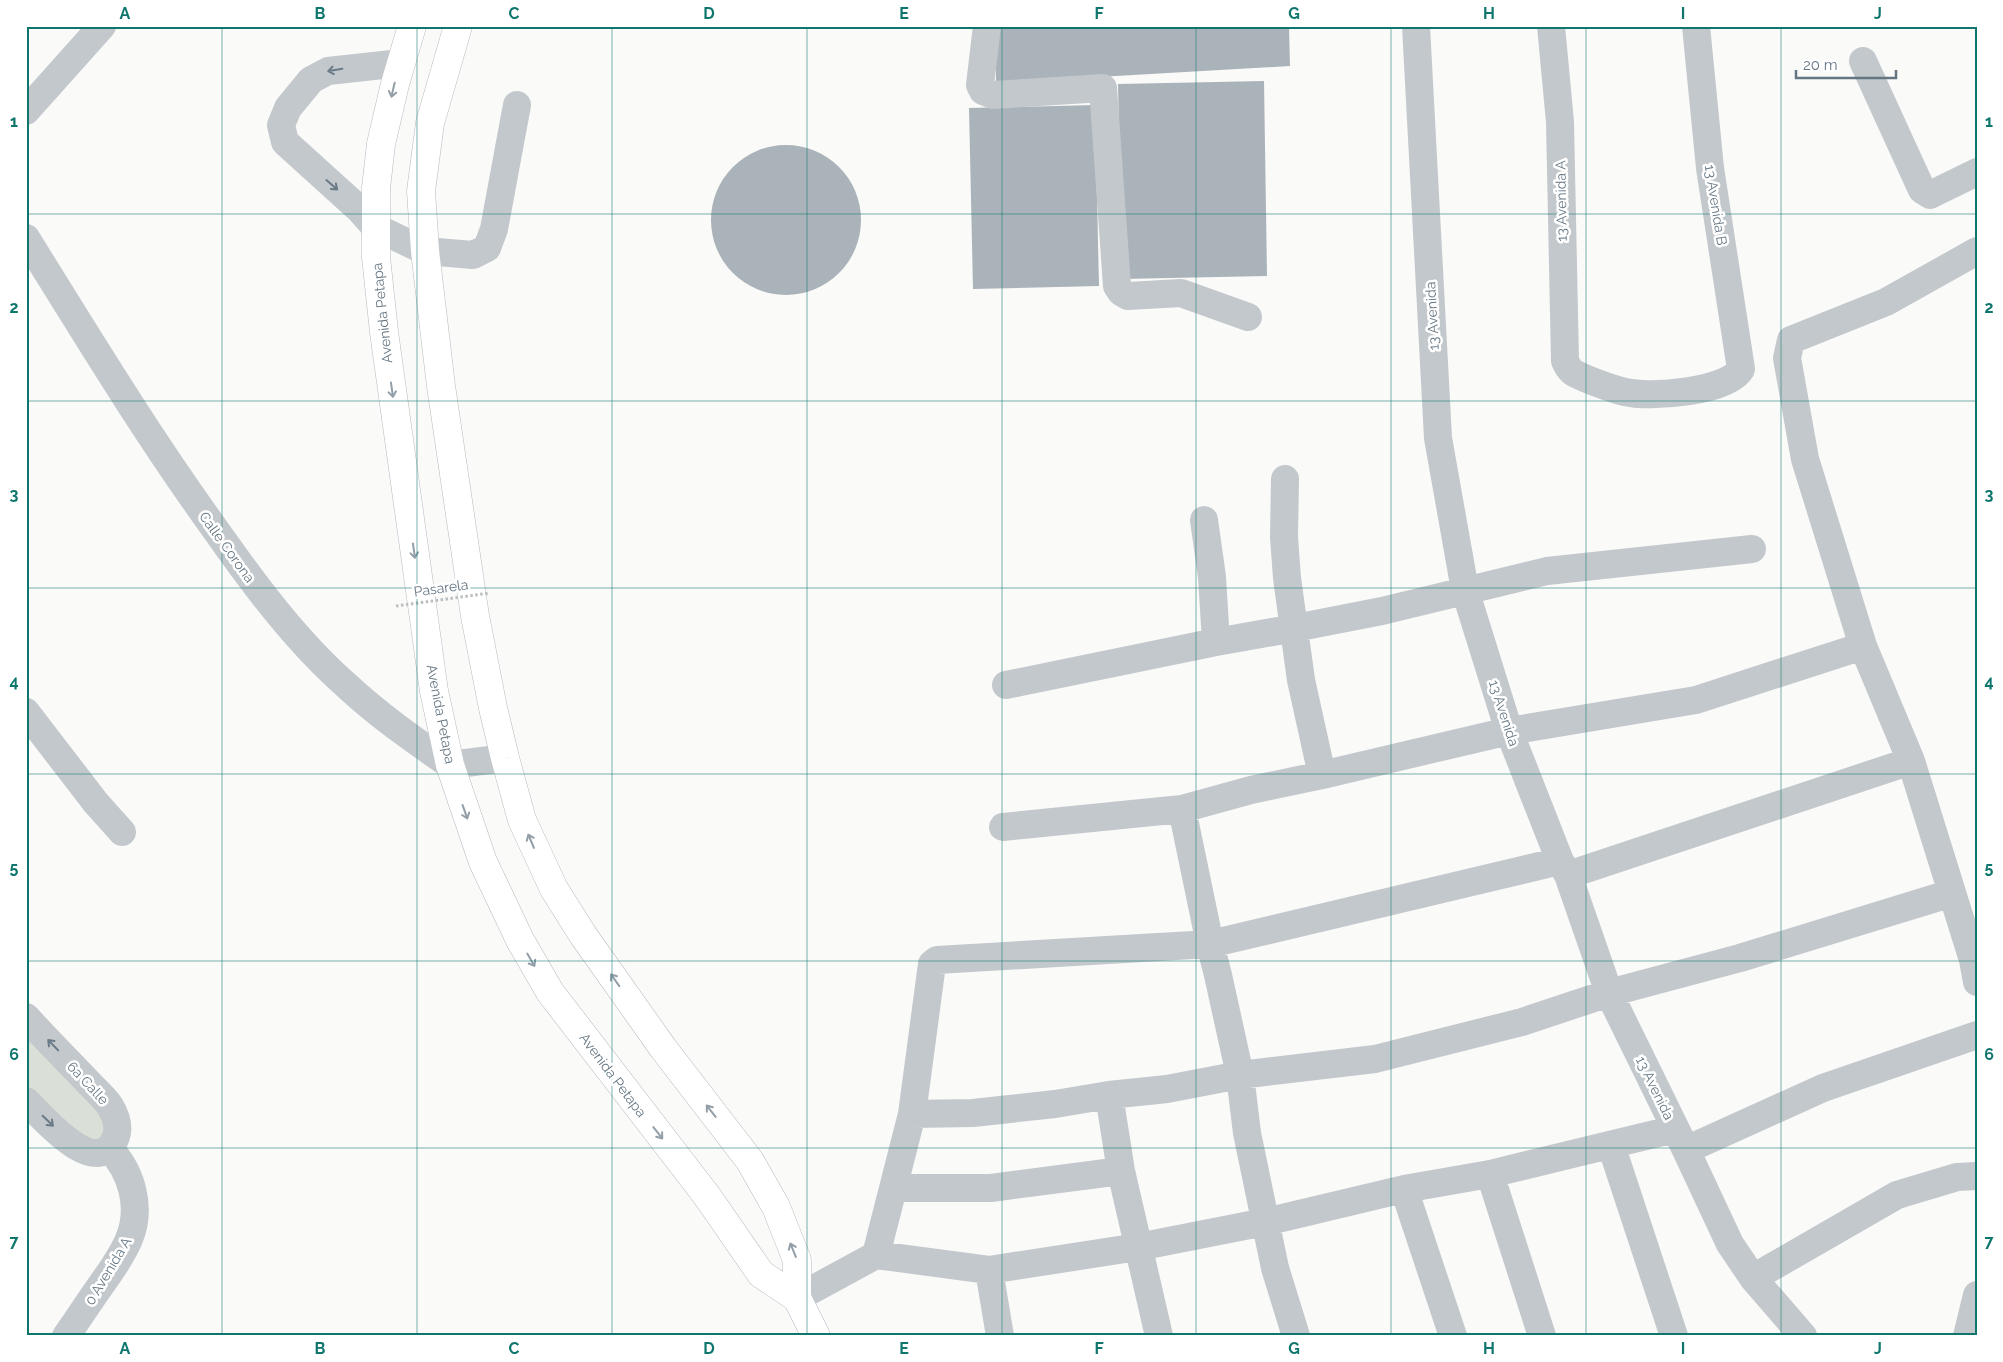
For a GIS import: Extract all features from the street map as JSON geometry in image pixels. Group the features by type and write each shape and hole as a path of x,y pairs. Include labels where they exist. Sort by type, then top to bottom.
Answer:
{"main road":[{"name":"Avenida Petapa","path":"412,26 381,144 376,188 376,257 384,332 434,691 450,766 483,862 520,940 550,992 706,1196 761,1274 797,1298"},
{"name":"Avenida Petapa","path":"458,26 430,123 421,192 425,251 441,386 475,616 505,758 522,820 554,889 583,936 663,1048 750,1161 776,1207 797,1260 797,1298 816,1336"}],"street":[{"path":"26,111 102,26"},
{"path":"987,26 980,85 983,91 993,95 1103,88 1117,286 1121,292 1128,296 1181,293 1248,317"},
{"name":"13 Avenida","path":"1416,26 1438,438 1465,590 1509,731 1564,868 1609,993 1730,1244 1753,1278 1803,1336"},
{"name":"13 Avenida A","path":"1551,26 1560,122 1565,361 1573,372 1626,392 1692,392 1732,379"},
{"name":"13 Avenida B","path":"1696,26 1710,168 1741,369 1738,375 1732,379"},
{"path":"1863,61 1922,190 1930,195 1977,172"},
{"path":"401,63 328,71 311,80 288,108 281,125 285,142 359,209 375,227 425,251 473,255 487,248 494,228 517,104"},
{"name":"Calle Corona","path":"26,238 95,350 178,478 256,587 300,638 345,685 400,730 450,766"},
{"path":"1976,967 1910,760 1863,646 1805,459 1787,358 1791,340 1886,302 1977,251"},
{"path":"1285,479 1284,545 1287,578 1301,680 1322,776"},
{"path":"1204,520 1212,577 1216,642"},
{"path":"1006,685 1382,610 1547,571 1752,548"},
{"path":"1003,828 1182,809 1251,790 1322,776 1509,731 1696,700 1863,646"},
{"path":"26,712 96,803 122,832"},
{"path":"450,766 505,758"},
{"path":"876,1255 912,1114 932,964 937,960 1210,944 1564,868 1910,760"},
{"path":"1182,809 1240,1076 1247,1132 1265,1222 1275,1268 1296,1336"},
{"path":"912,1114 974,1113 1055,1104 1109,1095 1167,1089 1240,1076 1375,1059 1522,1022 1609,993 1740,958 1952,893"},
{"name":"6a Calle","path":"26,1017 110,1106 118,1127 117,1135 109,1148"},
{"path":"797,1298 876,1255 989,1270 1138,1247 1265,1222 1404,1189 1490,1174 1611,1145 1681,1139 1977,1035"},
{"path":"1109,1095 1121,1171 1159,1336"},
{"path":"26,1101 69,1142 86,1152 95,1153 109,1148"},
{"path":"1611,1145 1674,1336"},
{"name":"0 Avenida A","path":"66,1336 117,1261 129,1239 135,1219 135,1201 131,1182 123,1165 109,1148"},
{"path":"894,1188 991,1188 1121,1171"},
{"path":"1490,1174 1542,1336"},
{"path":"1753,1278 1897,1195 1957,1177 1977,1176"},
{"path":"1404,1189 1453,1336"},
{"path":"989,1270 1000,1336"},
{"path":"1967,1336 1977,1295"}],"path":[{"name":"Pasarela","path":"396,606 490,593"}],"shaded area":[{"path":"26,1017 110,1106 102,1151 26,1101"}],"building":[{"path":"996,26 1289,26 1290,66 996,83"},
{"path":"1264,81 1267,276 1122,279 1118,84"},
{"path":"1095,105 1099,286 973,289 969,108"},
{"path":"786,145 801,146 815,151 839,167 855,191 860,205 860,235 855,249 839,273 815,289 801,294 786,295 771,294 757,289 733,273 717,249 712,235 711,220 712,205 717,191 733,167 757,151 771,146"}]}
